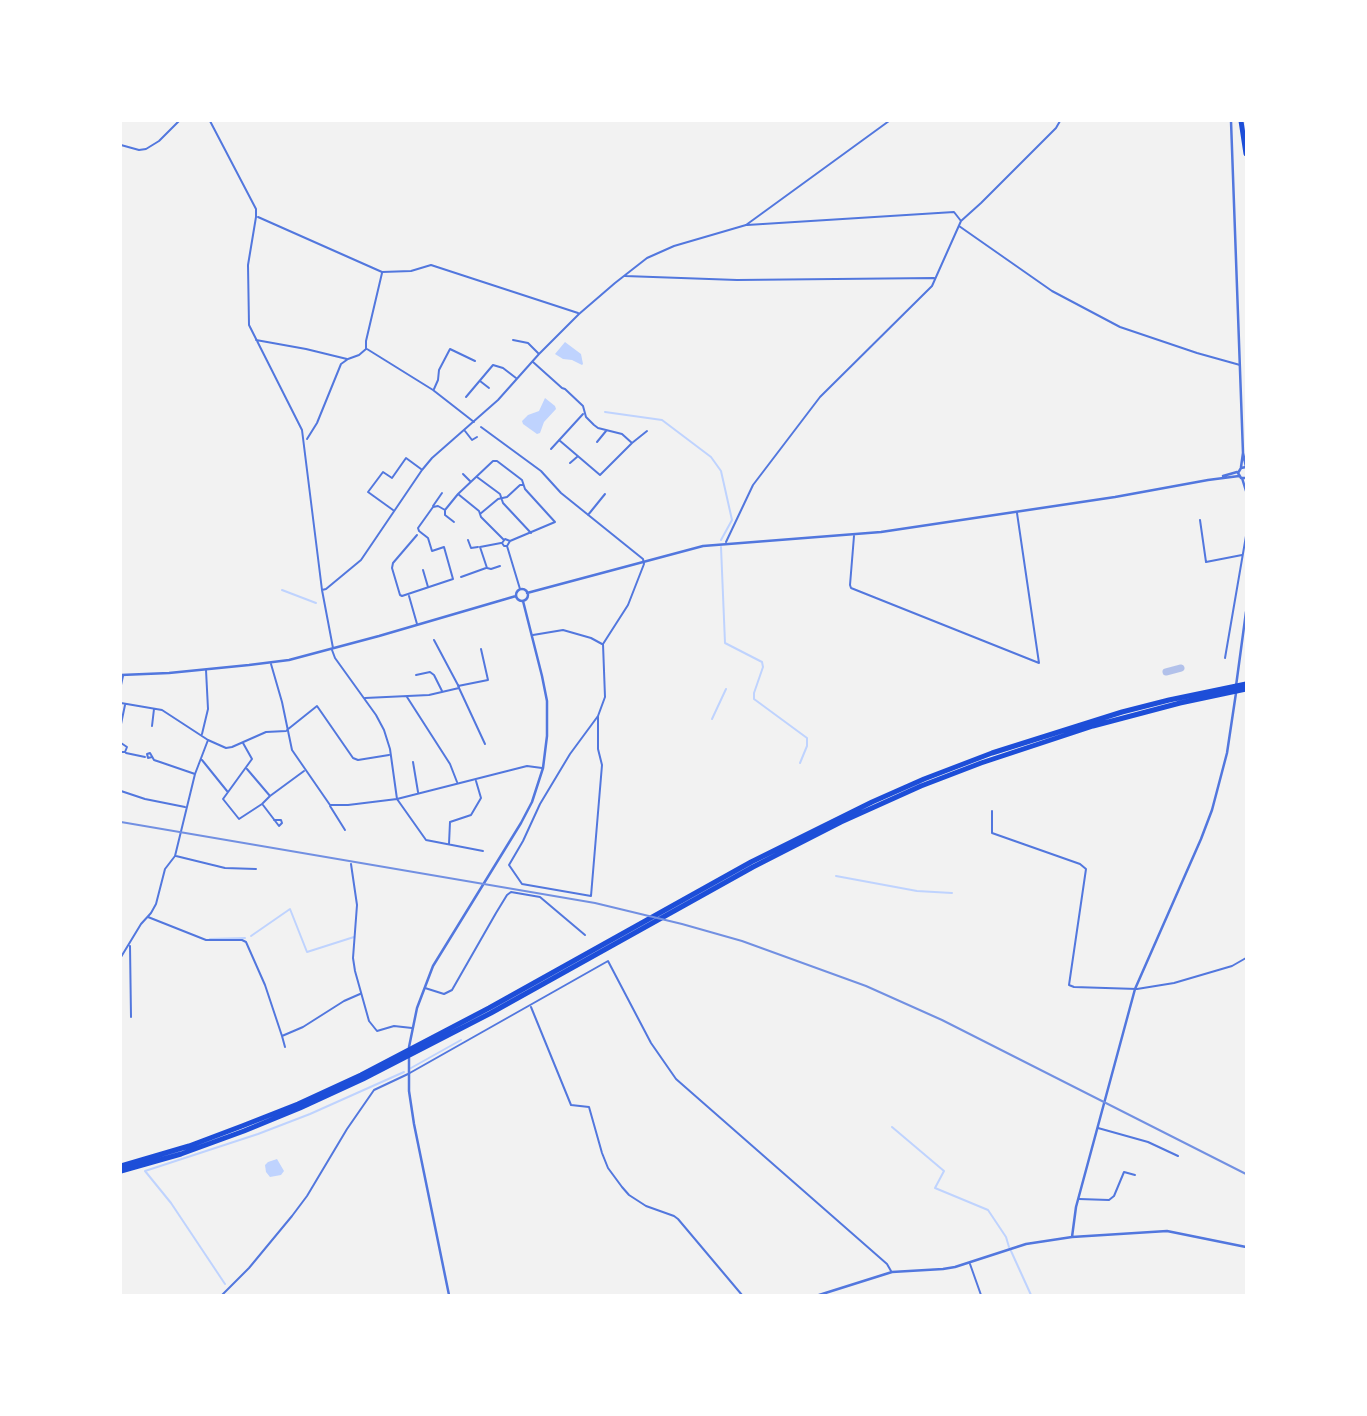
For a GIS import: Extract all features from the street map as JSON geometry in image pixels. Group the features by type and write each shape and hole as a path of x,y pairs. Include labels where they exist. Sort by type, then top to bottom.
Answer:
{"highway":[{"path":"1241,121 1246,154"},
{"path":"928,781 992,753 1104,717 1168,700 1246,687"},
{"path":"396,1060 805,834 872,802 993,758 1093,726 1246,687"},
{"path":"1153,698 1168,700"},
{"path":"1104,717 1113,710"},
{"path":"121,1168 251,1123 418,1052 503,1007 641,926"}],"street":[{"path":"121,145 146,149 159,141 179,121"},
{"path":"210,121 253,203 256,217 248,265 249,325 303,430 322,590 335,658 384,730 397,799 426,841 484,851"},
{"path":"746,225 888,121"},
{"path":"726,543 753,485 820,397 932,286 961,221 991,194 1060,121"},
{"path":"1231,121 1245,467 1242,476 1246,491"},
{"path":"322,590 361,560 432,458 498,400 579,314 647,258 670,248 746,225 954,212 961,221"},
{"path":"256,217 382,272 411,271 431,265 579,314"},
{"path":"958,225 1052,291 1120,327 1194,353 1240,365"},
{"path":"305,441 317,423 341,364 366,349 382,272"},
{"path":"624,276 737,280 936,278"},
{"path":"256,340 348,359"},
{"path":"513,340 528,343 539,354"},
{"path":"366,349 433,390 474,422"},
{"path":"433,390 439,370 450,349 475,361"},
{"path":"338,357 341,364"},
{"path":"532,362 583,406 584,413 594,425 622,434 632,443"},
{"path":"466,397 493,365 503,368 517,378"},
{"path":"480,380 489,388"},
{"path":"551,449 584,413"},
{"path":"481,427 541,471 561,493 644,562 628,605 603,644 605,697 598,716 570,754 540,804 509,865 522,884 591,896 602,765 598,749 598,716"},
{"path":"597,442 607,430"},
{"path":"464,431 472,440 477,436"},
{"path":"559,440 600,475 647,431"},
{"path":"570,463 578,456"},
{"path":"394,511 368,492 383,472 392,478 406,458 422,470"},
{"path":"454,522 445,515 445,510 457,494 493,461 498,461 522,480 525,489 555,522 510,541 507,539 471,548 468,540"},
{"path":"463,474 471,482"},
{"path":"477,476 500,494 503,503 531,533"},
{"path":"527,593 703,546 854,535 1242,476"},
{"path":"480,514 498,499 507,497 520,485 524,485"},
{"path":"417,535 391,568 400,595 408,595 453,579 444,547 432,551 428,538 418,528 442,493"},
{"path":"457,494 479,510 504,546 507,546 520,589"},
{"path":"587,515 605,494"},
{"path":"433,507 438,506 445,510"},
{"path":"854,535 851,588 1040,663 1016,512"},
{"path":"1200,520 1206,562 1243,555"},
{"path":"1224,658 1246,536"},
{"path":"507,546 510,541"},
{"path":"480,547 487,568"},
{"path":"461,577 500,566"},
{"path":"422,570 428,588"},
{"path":"520,589 527,593"},
{"path":"516,596 520,589"},
{"path":"523,601 527,593"},
{"path":"408,595 418,625"},
{"path":"516,596 523,601"},
{"path":"121,685 122,675 271,663 418,625 516,596"},
{"path":"449,1295 414,1124 408,1074 412,1028 424,987 439,956 515,834 532,802 543,768 547,701 523,601"},
{"path":"1072,1237 1077,1199 1135,989 1212,810 1227,753 1246,612"},
{"path":"533,636 563,630 603,644"},
{"path":"434,640 485,744"},
{"path":"364,698 429,695 488,680 481,649"},
{"path":"271,663 292,750 345,830"},
{"path":"201,736 208,709 206,669"},
{"path":"416,675 430,672 443,692"},
{"path":"407,696 450,764 457,784"},
{"path":"121,704 166,712 208,740 229,748 265,732 286,731 317,706 353,758 358,760 390,755"},
{"path":"121,724 126,704"},
{"path":"152,726 154,709"},
{"path":"121,957 156,904 165,869 174,856 195,774 208,740"},
{"path":"121,742 121,752 149,759 152,757 195,774"},
{"path":"121,742 127,747 125,752"},
{"path":"243,742 252,759 223,799 239,819 305,771"},
{"path":"201,759 228,791"},
{"path":"413,762 418,793"},
{"path":"330,805 397,799 527,766 543,768"},
{"path":"246,768 270,796"},
{"path":"449,845 450,821 471,815 481,798 476,780"},
{"path":"121,792 186,807"},
{"path":"262,804 274,820"},
{"path":"992,811 992,833 1080,864 1086,869 1069,985 1135,989 1174,983 1232,966 1246,958"},
{"path":"174,856 225,868 256,869"},
{"path":"351,864 357,905 353,958 369,1021 376,1031 394,1026 412,1028"},
{"path":"424,987 444,994 452,990 511,892 540,897 585,935"},
{"path":"148,917 206,940 246,942 265,985 285,1047"},
{"path":"130,945 131,1017"},
{"path":"222,1295 249,1268 307,1196 374,1090 408,1074 608,961 651,1043 676,1079 887,1264 892,1272"},
{"path":"282,1036 303,1027 361,993"},
{"path":"530,1006 570,1105 589,1107 601,1153 608,1168 629,1195 646,1206 678,1219 742,1295"},
{"path":"1097,1128 1148,1142 1178,1156"},
{"path":"1077,1199 1110,1200 1124,1172 1135,1175"},
{"path":"819,1295 892,1272 943,1269 969,1264 1026,1244 1072,1237 1161,1231 1246,1247"},
{"path":"969,1264 981,1295"}],"water":[{"path":"565,342 581,354 582,365 555,354"},
{"path":"545,398 556,409 537,434 522,421 528,415 539,411"},
{"path":"277,1159 284,1171 281,1175 270,1177 265,1165"}],"waterway":[{"path":"605,412 662,420 711,457 721,471 732,520 721,540"},
{"path":"721,547 725,643 762,662 754,699 807,738 807,746 800,763"},
{"path":"282,590 316,603"},
{"path":"712,719 726,689"},
{"path":"836,876 917,891 952,893"},
{"path":"251,936 290,909 307,952 354,937"},
{"path":"210,939 245,938"},
{"path":"411,1068 461,1040"},
{"path":"225,1284 171,1203 145,1171 258,1134 404,1072"},
{"path":"892,1127 944,1171 935,1188 988,1210 1006,1237 1009,1247"},
{"path":"1011,1251 1031,1295"}],"taxiway":[{"path":"1166,672 1181,668"}],"railway":[{"path":"121,822 595,903 742,941 866,986 942,1020 1246,1174"}]}
